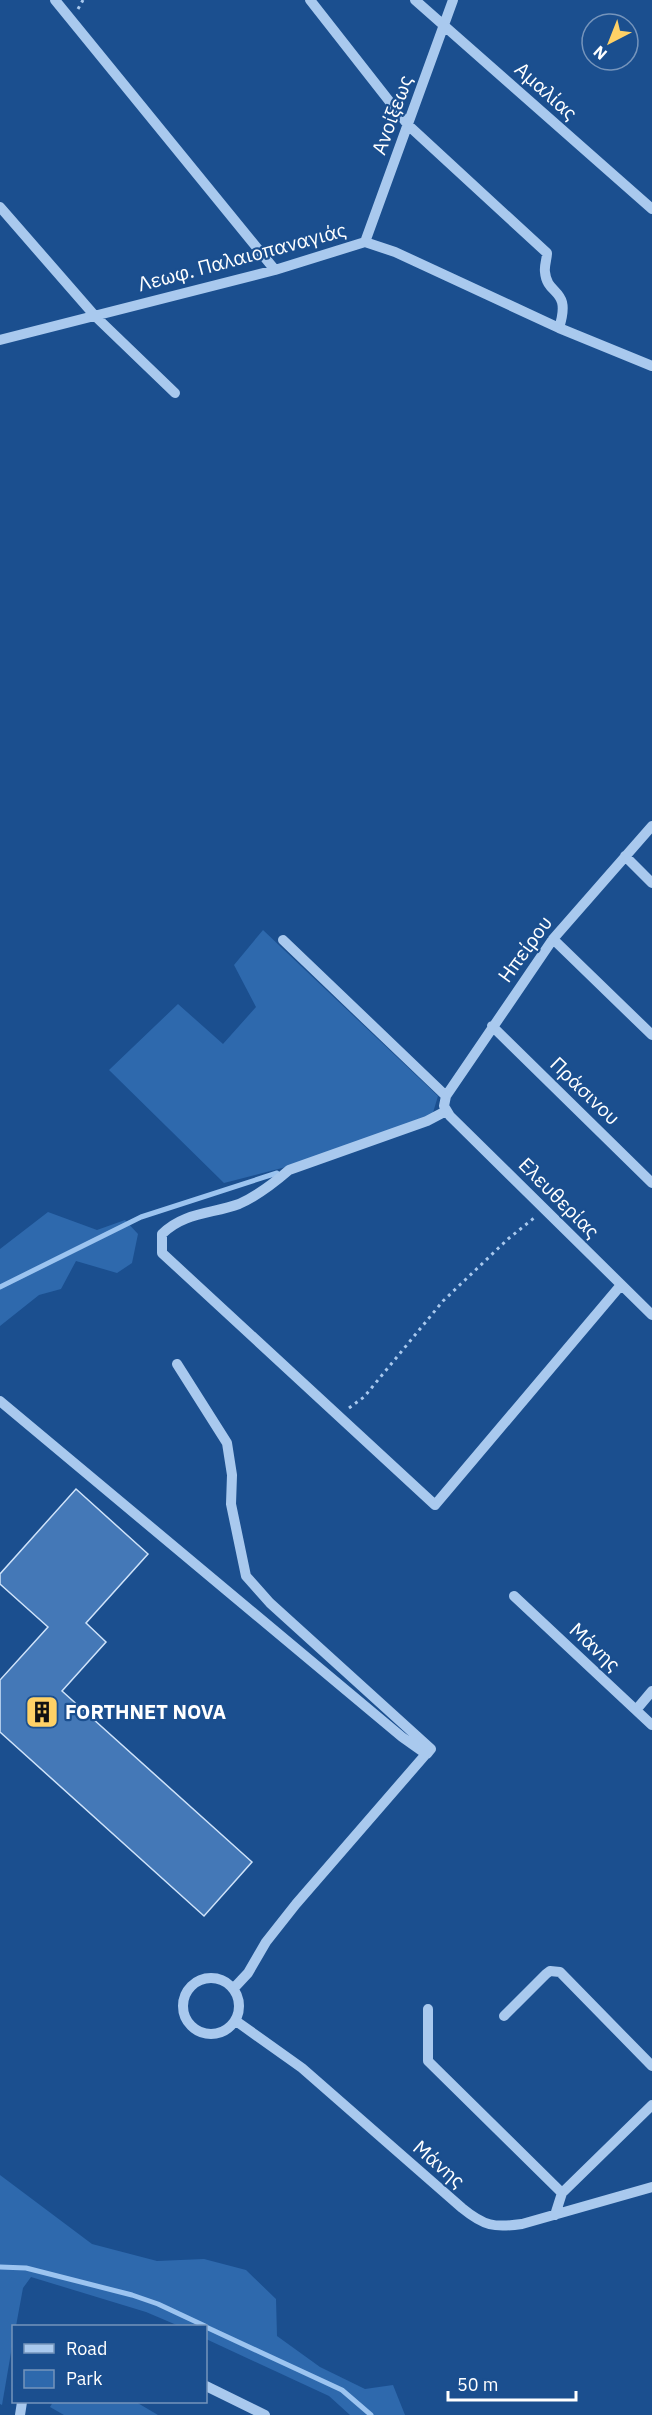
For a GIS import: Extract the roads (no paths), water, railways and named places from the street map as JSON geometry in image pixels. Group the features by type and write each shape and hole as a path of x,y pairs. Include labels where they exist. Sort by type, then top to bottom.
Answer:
{"street":[{"path":"55,0 275,270"},
{"path":"310,0 408,125 546,253 545,272 562,299 564,312 559,328"},
{"name":"Αμαλίας","path":"415,0 444,28 468,45 652,209"},
{"name":"Ανοίξεως","path":"365,242 453,0"},
{"path":"0,207 95,316 175,393"},
{"name":"Λεωφ. Παλαιοπαναγιάς","path":"0,340 275,270 365,242 395,252 559,328 652,366"},
{"name":"Ηπείρου","path":"445,1104 492,1026 553,939 652,826"},
{"path":"625,856 652,884"},
{"path":"553,939 652,1035"},
{"name":"Ελευθερίας","path":"283,940 445,1104 545,1210 652,1315"},
{"name":"Πράσινου","path":"492,1026 652,1183"},
{"path":"445,1104 427,1121 289,1170 271,1185 239,1204 188,1217 172,1225 162,1234 162,1253 435,1505 621,1285"},
{"path":"177,1364 227,1443 232,1475 231,1504 246,1576 270,1603 431,1749 296,1904 266,1942 249,1973 234,1988"},
{"path":"0,1401 402,1737 426,1754"},
{"name":"Μάνης","path":"514,1596 652,1725"},
{"path":"636,1710 652,1691"},
{"path":"504,2016 546,1974 550,1971 560,1972 652,2066"},
{"path":"210,1977 223,1980 234,1988 239,1999 240,2010 236,2020 224,2031 209,2034 194,2028 185,2016 183,2003 188,1990 197,1981 210,1977"},
{"path":"428,2009 428,2061 562,2193"},
{"name":"Μάνης","path":"236,2020 302,2068 474,2218 488,2225 500,2227 522,2224 652,2187"},
{"path":"555,2215 562,2193 652,2105"},
{"path":"207,2386 265,2415"}],"waterway":[{"path":"0,1287 141,1217 277,1173"},
{"path":"0,2267 26,2268 132,2295 158,2304 203,2325"},
{"path":"207,2327 342,2390 371,2415"}],"place":[{"name":"FORTHNET NOVA","path":"42,1712"}]}
